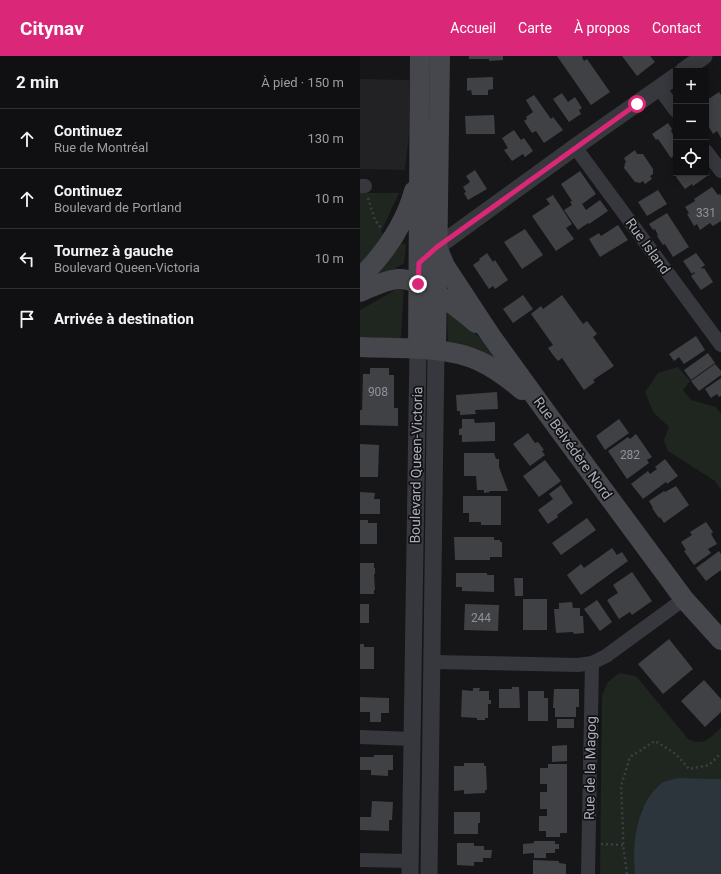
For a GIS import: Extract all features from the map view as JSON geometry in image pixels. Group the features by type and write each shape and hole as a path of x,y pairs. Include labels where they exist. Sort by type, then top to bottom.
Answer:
{"main road":[{"name":"Boulevard Queen-Victoria","path":"420,56 418,284 427,350"},
{"name":"Boulevard Queen-Victoria","path":"427,350 437,294 440,56"},
{"path":"360,278 383,252 407,212 415,184 419,160"},
{"path":"360,302 400,279 437,247"},
{"name":"Rue Belvédère Nord","path":"437,247 445,266 491,336 684,599 721,640"},
{"path":"360,292 386,282 400,279 418,284 437,294 467,315 491,336"},
{"path":"360,348 427,350 478,360 492,367 506,377 544,408"}],"street":[{"path":"687,68 704,56"},
{"path":"437,247 673,78"},
{"path":"659,88 673,107"},
{"name":"Rue Island","path":"575,147 721,345"},
{"path":"709,155 721,171"},
{"name":"Boulevard Queen-Victoria","path":"427,350 432,662 429,874"},
{"name":"Boulevard Queen-Victoria","path":"410,868 412,739 427,350"},
{"path":"432,662 578,665 592,663 606,656 684,599"},
{"name":"Rue de la Magog","path":"588,874 592,663"},
{"path":"360,737 412,739"},
{"path":"360,860 410,868"}],"path":[{"path":"362,186 375,220 384,231"},
{"path":"627,874 623,845 621,786 630,757 655,741 676,754 689,769 709,765 721,753"},
{"path":"589,844 623,845"}],"shaded area":[{"path":"360,79 409,80 409,133 405,170 360,169"},
{"path":"360,193 399,193 381,232 385,234 360,266"},
{"path":"405,243 404,263 373,282 369,278 399,244"},
{"path":"404,285 401,337 398,339 360,339 360,310"},
{"path":"447,313 472,329 500,364 448,344"},
{"path":"678,367 690,381 683,390 691,400 716,407 721,414 721,490 715,481 668,451 664,440 669,427 653,412 645,392 658,373"},
{"path":"619,673 636,676 688,739 702,742 710,738 721,728 721,779 680,778 642,809 636,834 634,860 635,874 600,874 602,695 608,682"},
{"path":"680,778 721,779 721,874 635,874 635,837 641,813 646,801 653,791 662,783 668,780"}],"building":[{"path":"469,56 503,56 503,60 489,61 489,59 469,59"},
{"path":"557,56 583,56 584,61 587,59 610,92 591,105"},
{"path":"622,56 650,56 655,62 637,76"},
{"path":"493,77 493,89 488,90 488,95 472,95 471,90 467,91 467,78"},
{"path":"719,92 721,95 721,138 717,131 713,134 709,127 709,99"},
{"path":"562,93 568,102 575,97 582,108 579,110 581,114 569,122 553,99"},
{"path":"534,95 551,119 553,117 563,130 544,143 536,131 532,133 524,121 527,119 526,117 533,112 526,100"},
{"path":"494,115 495,134 466,134 465,116"},
{"path":"668,123 672,129 671,131 673,134 673,156 671,158 658,139 656,140 652,134"},
{"path":"514,130 521,140 524,138 533,151 525,157 523,154 512,161 504,150 508,148 502,138"},
{"path":"635,150 637,154 643,154 653,169 653,174 650,176 652,179 645,184 643,181 640,183 635,182 624,168 626,162 624,158"},
{"path":"475,170 487,189 468,200 464,193 466,192 463,187 470,182 466,176"},
{"path":"580,171 596,194 582,204 586,210 600,200 608,211 578,230 564,210 572,205 570,202 572,201 561,184"},
{"path":"707,176 693,186 692,184 685,189 676,177"},
{"path":"712,187 718,195 720,194 721,196 721,221 713,226 710,223 700,230 697,224 694,226 685,207"},
{"path":"658,190 667,204 647,216 638,202"},
{"path":"553,195 572,224 566,228 574,239 556,251 532,216 550,204 546,199"},
{"path":"667,213 689,247 673,257 665,244 663,245 657,236 658,235 655,229 653,230 649,224"},
{"path":"618,225 628,240 600,257 589,239 599,233 601,236"},
{"path":"525,229 543,255 522,269 504,242"},
{"path":"487,253 493,262 495,260 508,280 495,289 493,286 489,289 473,265"},
{"path":"696,253 705,265 701,268 704,268 713,282 701,290 691,276 695,273 694,272 692,274 683,261"},
{"path":"523,295 533,309 513,323 503,309"},
{"path":"562,295 583,324 587,321 597,334 593,337 614,366 593,380 595,382 584,390 562,358 558,361 548,348 553,345 531,314 541,306 543,309"},
{"path":"696,336 705,350 684,364 679,357 674,361 669,354"},
{"path":"708,353 715,363 691,380 684,370"},
{"path":"715,364 721,371 721,375 699,391 691,381"},
{"path":"370,368 389,368 389,375 394,375 394,408 398,408 398,426 360,425 363,374 370,374"},
{"path":"721,378 721,396 719,397 717,394 711,398 705,389"},
{"path":"497,392 498,409 475,410 476,414 460,415 460,411 457,411 456,395"},
{"path":"462,419 474,419 475,423 495,422 495,441 462,442 462,435 459,435 459,429 462,428"},
{"path":"619,419 629,433 605,450 596,436"},
{"path":"528,433 535,443 538,442 544,450 542,451 545,455 530,466 513,444"},
{"path":"636,434 652,457 647,460 649,463 627,479 608,451 628,437 630,439"},
{"path":"360,444 379,445 378,477 360,477"},
{"path":"464,453 494,453 496,459 499,459 499,467 508,491 489,491 490,492 484,493 484,490 477,490 476,476 464,476"},
{"path":"665,459 678,476 667,484 666,482 643,499 631,484 648,471 650,474 657,469 655,467"},
{"path":"545,460 561,481 539,497 523,476"},
{"path":"561,485 573,503 548,524 538,510 553,499 549,494"},
{"path":"676,486 689,505 664,523 652,508 649,501 664,491 665,492"},
{"path":"360,492 375,493 374,499 380,499 380,514 360,514"},
{"path":"463,496 501,496 501,525 481,525 481,522 469,522 469,513 463,513"},
{"path":"587,518 596,530 561,555 552,543"},
{"path":"360,520 368,520 368,523 377,523 377,544 360,544"},
{"path":"706,522 713,532 711,534 717,544 708,549 711,553 694,565 684,551 686,550 681,542 692,535 690,532"},
{"path":"454,537 494,537 494,540 500,540 500,542 502,542 502,557 490,557 490,560 455,560"},
{"path":"612,548 617,555 622,552 628,561 581,595 567,575 581,564 584,568"},
{"path":"719,551 721,554 721,570 706,581 696,568"},
{"path":"360,563 374,563 374,594 360,594"},
{"path":"632,572 652,601 632,615 630,612 619,619 607,600 618,593 613,585"},
{"path":"456,573 487,573 487,575 494,575 494,592 462,591 462,587 456,587"},
{"path":"514,578 523,578 523,596 515,596"},
{"path":"523,599 547,599 547,630 523,630"},
{"path":"597,600 612,622 600,631 584,609"},
{"path":"572,602 573,608 580,608 580,616 583,616 584,633 556,633 554,609 559,609 559,603"},
{"path":"360,604 369,604 369,623 360,623"},
{"path":"465,604 499,605 498,631 464,630"},
{"path":"669,639 693,669 663,694 638,664"},
{"path":"360,644 364,644 364,647 374,647 374,669 360,669"},
{"path":"704,680 721,699 721,712 705,727 681,701"},
{"path":"512,687 519,687 520,708 499,708 499,689 512,689"},
{"path":"473,688 480,688 479,691 489,691 489,700 491,700 491,704 488,704 488,718 485,718 485,720 461,717 462,690 473,691"},
{"path":"554,689 579,689 579,707 576,707 576,717 555,717 555,708 553,708"},
{"path":"528,691 544,691 544,698 548,698 548,721 528,721"},
{"path":"360,697 389,698 389,713 381,713 381,722 370,722 370,712 360,712"},
{"path":"557,719 574,719 574,728 557,728"},
{"path":"567,745 567,761 552,762 552,746"},
{"path":"374,755 393,755 393,770 388,770 388,776 371,775 371,770 360,770 360,757 374,757"},
{"path":"464,763 484,763 484,766 486,766 487,790 485,790 485,793 464,794 464,790 454,791 454,766 464,766"},
{"path":"548,764 567,764 567,833 560,833 560,837 546,837 546,831 539,831 539,816 547,816 547,809 540,809 540,792 547,792 547,784 540,784 540,768 548,768"},
{"path":"372,801 393,802 392,820 389,820 389,831 360,830 360,817 371,817"},
{"path":"454,812 480,812 478,834 454,834"},
{"path":"534,841 555,841 555,844 559,844 559,849 555,849 555,853 546,853 546,858 534,858 534,853 523,854 523,844 534,843"},
{"path":"457,843 474,843 474,846 484,846 484,850 492,850 491,858 483,858 483,862 474,862 474,866 457,865"},
{"path":"533,860 559,861 559,863 566,864 566,874 533,874"}],"route":[{"path":"418,284 419,263 437,247 637,104"}]}
